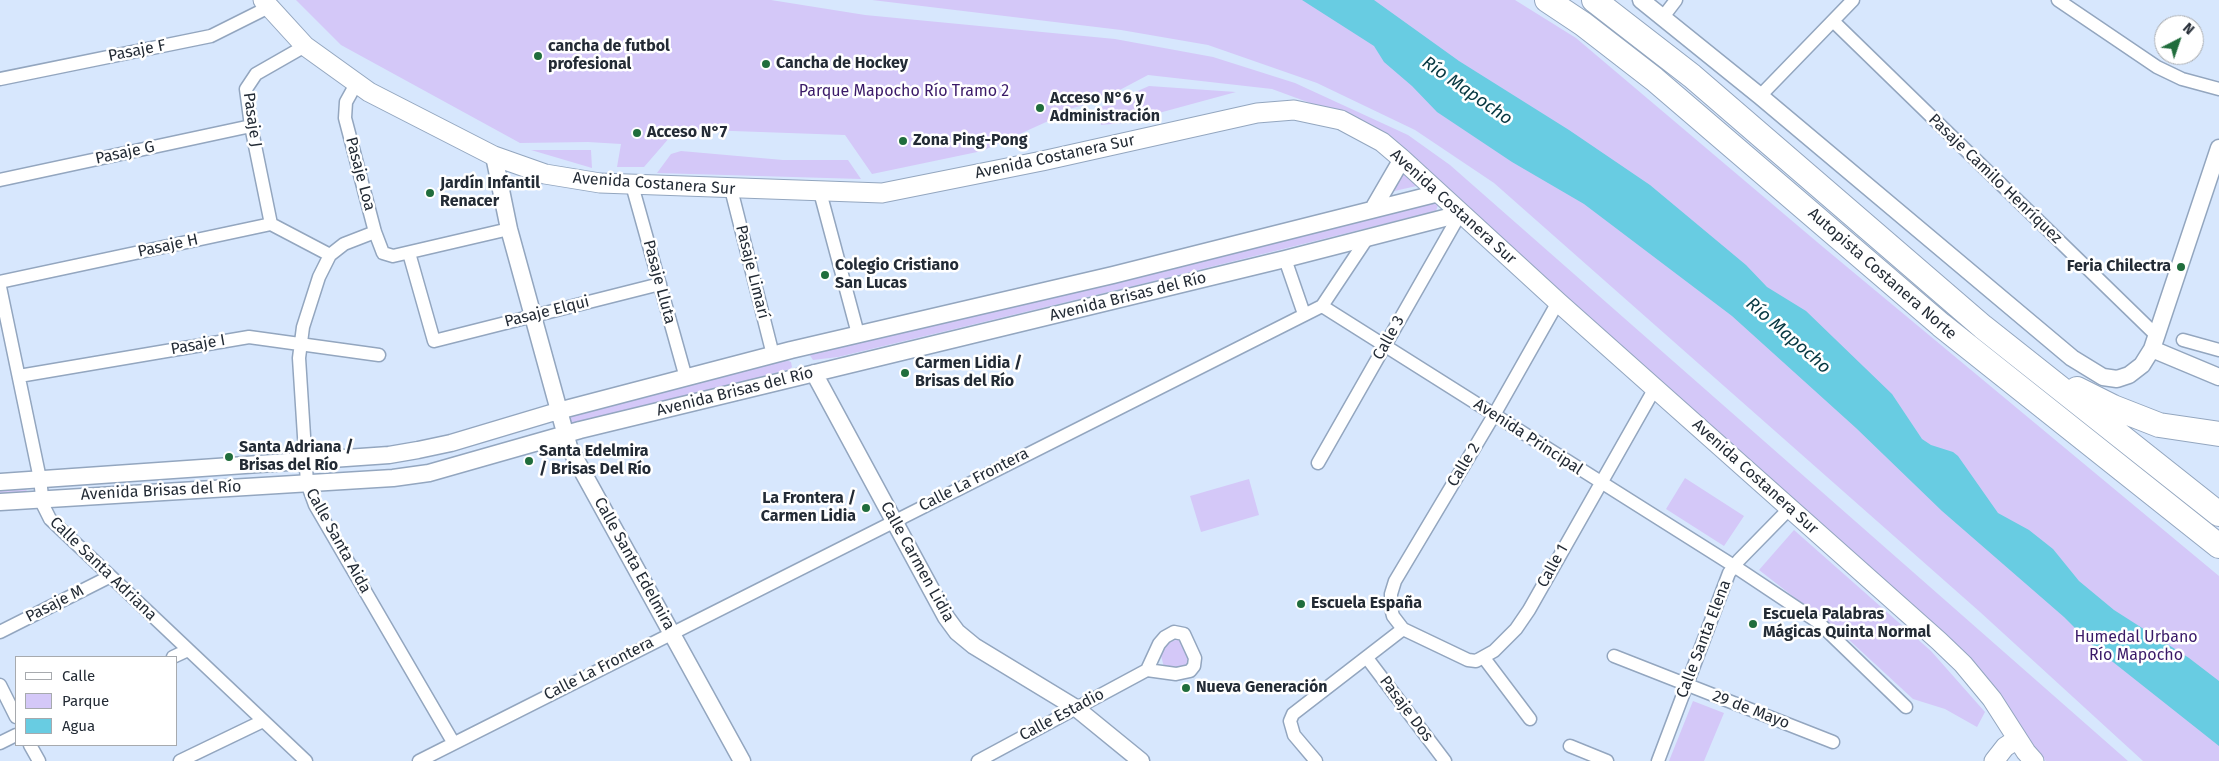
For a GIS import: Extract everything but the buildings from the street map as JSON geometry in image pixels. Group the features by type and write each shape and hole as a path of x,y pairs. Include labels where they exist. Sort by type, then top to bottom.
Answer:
{"highway":[{"name":"Autopista Costanera Norte","path":"1548,0 1588,28 1660,84 1940,326 2219,546"},
{"name":"Autopista Costanera Norte","path":"1594,0 1692,76 1938,290 2219,514"},
{"path":"2014,352 2065,383 2131,414 2172,428 2219,434"},
{"path":"2196,528 2219,552"}],"main road":[{"name":"Avenida Costanera Sur","path":"266,4 305,46 356,84 454,138 494,156 563,178 632,186 820,192 890,192 1042,161 1236,117 1276,111 1311,112 1340,120 1370,134 1402,159 1460,214 1963,664 1992,699 2017,739 2034,761"},
{"path":"1994,761 2006,747 2017,739"}],"street":[{"path":"1641,0 1663,16 2091,371 2108,378 2125,377 2142,365 2155,342 2219,148"},
{"path":"1663,16 1676,0"},
{"path":"1760,96 1853,0"},
{"path":"2058,0 2157,67 2182,79 2219,89"},
{"name":"Pasaje F","path":"0,79 211,36 266,4"},
{"name":"Pasaje Camilo Henríquez","path":"1833,21 2155,342"},
{"name":"Pasaje J","path":"271,224 251,126 246,94 248,83 256,74 305,46"},
{"name":"Pasaje Loa","path":"356,84 346,102 345,118 375,232 383,253 394,256 409,253"},
{"name":"Pasaje G","path":"0,180 251,126"},
{"name":"Calle Santa Edelmira","path":"494,156 509,229 564,434 742,761"},
{"path":"1373,209 1402,159"},
{"name":"Pasaje Lluta","path":"632,186 686,378"},
{"name":"Pasaje Limarí","path":"731,189 773,355"},
{"path":"820,192 858,334"},
{"name":"Avenida Brisas del Río","path":"0,482 389,455 451,444 558,411 773,355 1113,274 1438,193"},
{"name":"Avenida Brisas del Río","path":"0,502 42,498 307,484 429,473 564,434 1285,259 1460,214"},
{"name":"Calle 3","path":"1318,463 1460,214"},
{"path":"271,224 330,255 344,244 375,232"},
{"name":"Pasaje H","path":"0,282 271,224"},
{"path":"409,253 509,229"},
{"path":"1322,306 1368,237"},
{"name":"Pasaje Elqui","path":"409,253 434,340 660,284"},
{"name":"Calle Santa Aida","path":"330,255 319,277 300,345 304,460 307,484 315,506 453,742"},
{"path":"1285,259 1304,314"},
{"name":"Calle Santa Adriana","path":"0,287 40,479 42,498 50,519 306,761"},
{"name":"Calle 2","path":"1402,629 1390,608 1392,587 1494,415 1558,302"},
{"name":"Avenida Principal","path":"1322,306 1734,566 1818,622 1906,707"},
{"name":"Calle La Frontera","path":"419,761 453,742 1322,306"},
{"name":"Pasaje I","path":"19,376 240,338 256,338 379,355"},
{"path":"2183,340 2219,350"},
{"path":"2155,342 2219,377"},
{"name":"Calle Carmen Lidia","path":"814,373 946,617 957,632 974,646 1076,708 1142,761"},
{"name":"Calle 1","path":"1484,658 1510,636 1521,622 1655,388"},
{"name":"Calle Santa Elena","path":"1658,761 1726,580 1734,566 1790,508"},
{"name":"Pasaje M","path":"0,632 109,576"},
{"path":"1316,761 1294,734 1290,721 1293,714 1402,629 1468,660 1476,661 1484,658 1530,719"},
{"path":"175,656 188,650"},
{"name":"29 de Mayo","path":"1614,656 1833,742"},
{"name":"Pasaje Dos","path":"1367,658 1445,761"},
{"name":"Calle Estadio","path":"978,761 1147,670"},
{"path":"0,684 15,715"},
{"path":"180,761 263,721"},
{"path":"0,743 15,736"},
{"path":"31,746 39,761"},
{"path":"1570,746 1607,761"}],"green space":[{"name":"Parque Mapocho Río Tramo 2","path":"296,0 771,0 865,15 1115,39 1213,57 1295,83 1408,135 1450,165 2128,761 2046,761 2036,752 2003,702 1359,121 1272,89 1148,75 1099,101 1054,113 1055,118 982,151 872,174 845,135 677,129 644,167 617,167 621,144 588,142 520,143 341,45"},
{"name":"Humedal Urbano Río Mapocho","path":"872,0 1515,0 1576,38 1823,247 2219,576 2219,761 2143,761 1980,612 1494,183 1415,130 1317,83 1208,45 1121,30"},
{"path":"1149,86 1236,92 1122,123 1101,125 1099,108"},
{"path":"531,150 591,150 592,168"},
{"path":"681,151 783,160 848,160 861,179 657,173 671,154"},
{"path":"1404,169 1421,185 1390,192"},
{"path":"1434,201 1438,205 1436,211 838,357 813,360 807,351"},
{"path":"786,360 791,362 792,367 790,369 575,426 570,425 570,415"},
{"path":"1685,478 1744,516 1724,546 1666,509"},
{"path":"1249,479 1259,515 1201,532 1190,496"},
{"path":"26,486 27,493 0,496 0,488"},
{"path":"1794,530 1931,651 1985,712 1977,727 1945,709 1913,699 1848,639 1759,570"},
{"path":"1179,639 1183,642 1189,664 1186,668 1164,667 1160,652 1164,644"},
{"path":"1693,701 1724,713 1704,761 1669,761"}],"water":[{"name":"Río Mapocho","path":"1302,0 1374,0 1459,61 1569,130 1650,185 1746,265 1767,287 1806,311 1892,394 1922,439 1931,445 1953,452 1958,456 1998,513 2029,530 2053,549 2079,581 2114,610 2189,658 2219,681 2219,746 2094,647 2064,617 1942,511 1856,428 1732,316 1584,204 1512,162 1437,112 1412,86 1384,62 1374,46"}],"place":[{"name":"cancha de futbol profesional","path":"538,56"},
{"name":"Cancha de Hockey","path":"766,64"},
{"name":"Acceso N°6 y Administración","path":"1040,108"},
{"name":"Acceso N°7","path":"637,133"},
{"name":"Zona Ping-Pong","path":"903,141"},
{"name":"Jardín Infantil Renacer","path":"430,193"},
{"name":"Feria Chilectra","path":"2181,267"},
{"name":"Colegio Cristiano San Lucas","path":"825,275"},
{"name":"Carmen Lidia / Brisas del Río","path":"905,373"},
{"name":"Santa Adriana / Brisas del Río","path":"229,457"},
{"name":"Santa Edelmira / Brisas Del Río","path":"529,461"},
{"name":"La Frontera / Carmen Lidia","path":"866,508"},
{"name":"Escuela España","path":"1301,604"},
{"name":"Escuela Palabras Mágicas Quinta Normal","path":"1753,624"},
{"name":"Nueva Generación","path":"1186,688"}]}
